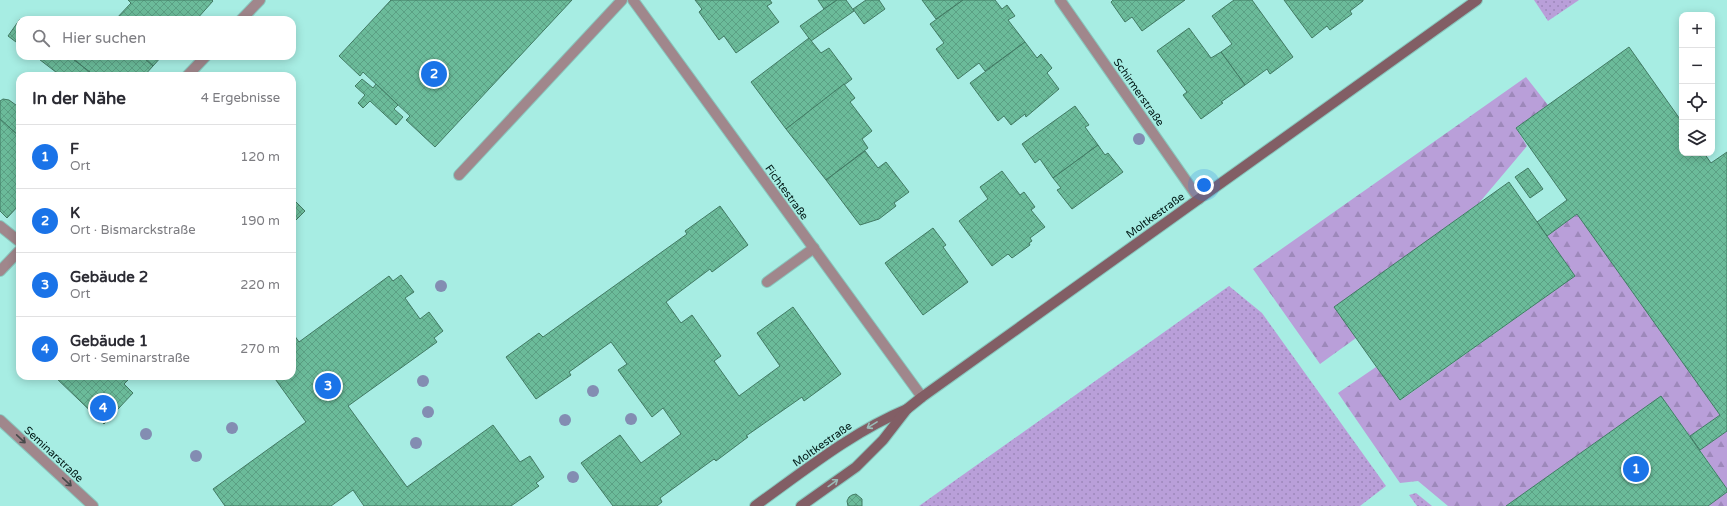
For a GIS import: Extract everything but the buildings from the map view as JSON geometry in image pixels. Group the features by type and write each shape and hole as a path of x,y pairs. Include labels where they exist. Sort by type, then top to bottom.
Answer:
{"main road":[{"name":"Moltkestraße","path":"801,506 856,467 883,440 907,409 922,397 1477,0"},
{"name":"Moltkestraße","path":"755,506 848,440 880,420 907,409"}],"street":[{"path":"245,16 260,0"},
{"path":"460,175 622,0"},
{"name":"Fichtestraße","path":"633,0 922,397"},
{"name":"Schirmerstraße","path":"1060,0 1199,199"},
{"path":"191,72 202,60"},
{"path":"0,226 16,239"},
{"path":"767,282 814,248"},
{"path":"0,271 16,254"},
{"name":"Seminarstraße","path":"0,420 92,506"}],"green space":[{"path":"1534,0 1579,0 1548,21"},
{"path":"1526,77 1548,105 1516,128 1527,146 1479,203 1436,234 1356,338 1320,364 1253,269"},
{"path":"1577,214 1720,415 1690,436 1661,396 1506,506 1448,506 1418,481 1400,483 1338,393 1376,367 1401,400 1575,276 1547,236"},
{"path":"1229,286 1262,313 1386,486 1360,506 919,506"},
{"path":"1727,431 1727,489 1700,450"},
{"path":"1727,492 1727,506 1708,506"},
{"path":"1416,493 1432,506 1417,506 1409,495"}],"place":[{"name":"K","path":"434,74"},
{"name":"Gebäude 2","path":"328,386"},
{"name":"Gebäude 1","path":"103,408"},
{"name":"F","path":"1636,469"}]}
